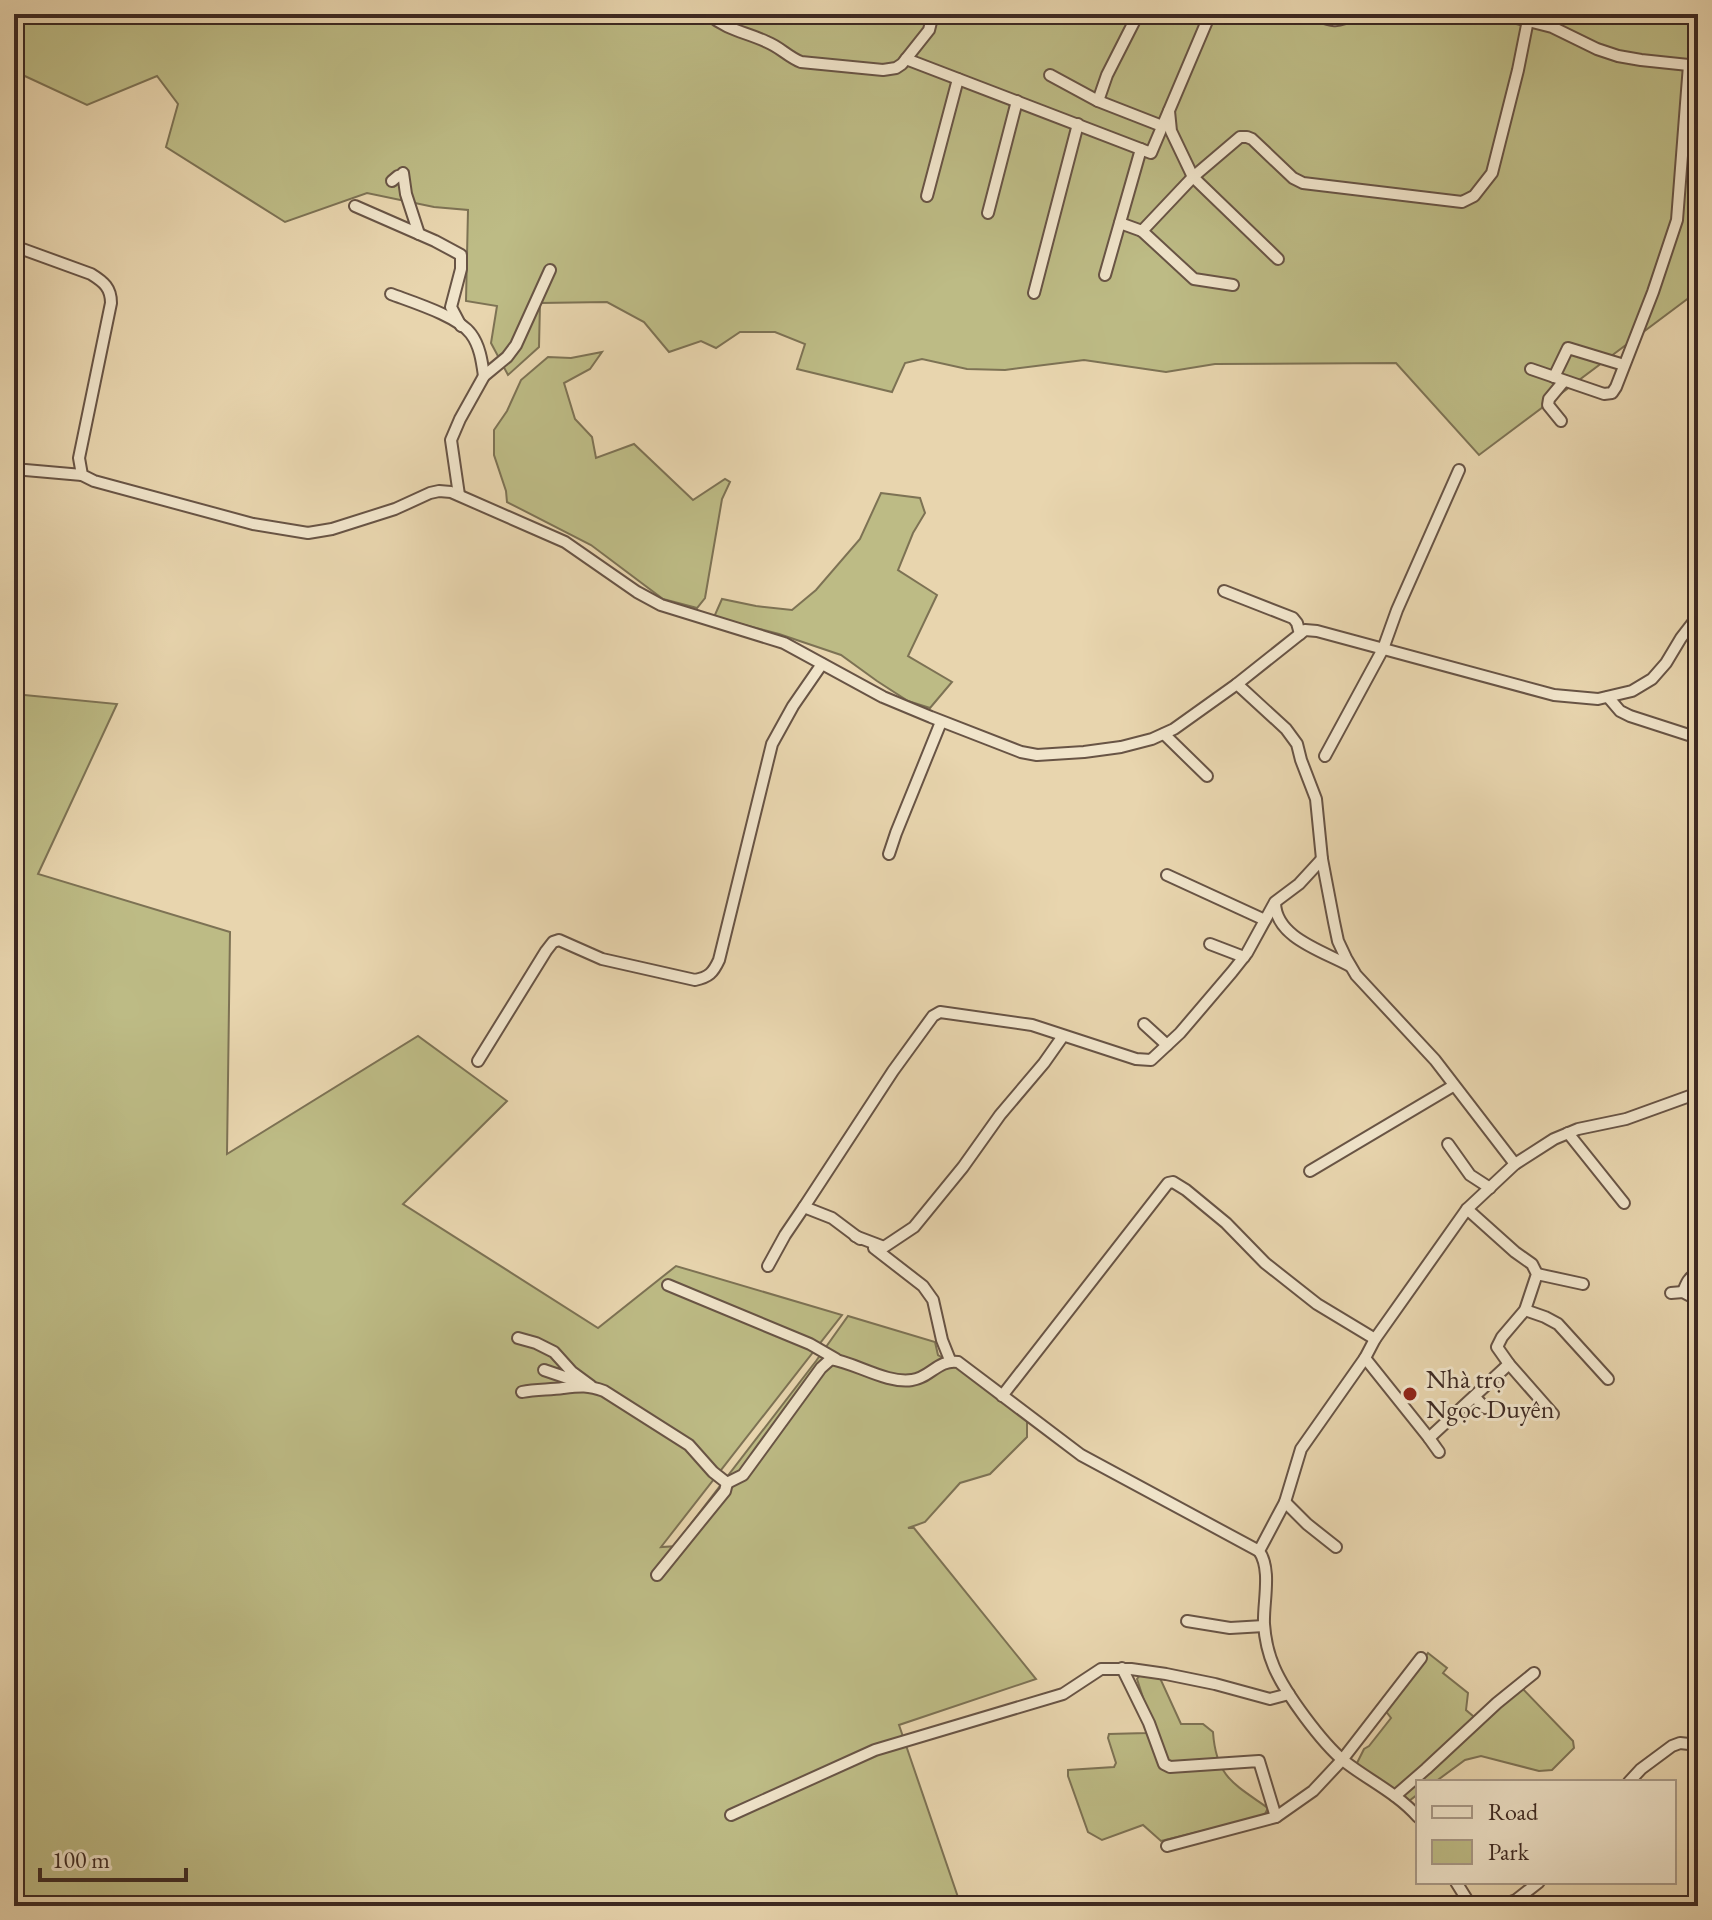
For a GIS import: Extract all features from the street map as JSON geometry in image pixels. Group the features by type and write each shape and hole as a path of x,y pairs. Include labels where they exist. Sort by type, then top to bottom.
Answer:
{"street":[{"path":"708,14 729,29 764,40 789,57 809,64 883,70 902,64 929,30 933,14"},
{"path":"1098,101 1107,75 1138,14"},
{"path":"906,59 1151,153 1210,14"},
{"path":"1313,14 1338,21 1351,14"},
{"path":"1501,14 1563,31 1618,56 1694,66 1677,220 1616,387 1609,395 1594,392 1531,369"},
{"path":"1142,231 1193,177 1240,137 1252,139 1293,178 1303,183 1462,202 1474,196 1492,173 1528,20"},
{"path":"1050,75 1098,101 1162,126"},
{"path":"927,196 958,79"},
{"path":"988,213 1017,101"},
{"path":"1169,109 1171,131 1193,177 1278,259"},
{"path":"1034,293 1078,124"},
{"path":"1105,275 1141,149"},
{"path":"392,181 403,174 419,234"},
{"path":"355,206 461,255 461,269 451,307 461,326"},
{"path":"1120,223 1142,231 1194,279 1233,285"},
{"path":"14,246 91,274 108,287 111,295 81,438 79,458 82,475"},
{"path":"459,495 451,440 484,376 516,345 550,270"},
{"path":"391,294 445,315 471,333 481,356 484,376"},
{"path":"1561,421 1548,405 1568,348 1624,365"},
{"path":"14,469 82,475 94,481 253,524 308,533 332,529 395,509 439,491 459,495 565,542 661,605 784,643 883,697 941,722 1037,755 1121,747 1164,734 1237,684 1305,630 1554,695 1598,699 1632,691 1652,679 1698,616"},
{"path":"1325,756 1383,649 1459,470"},
{"path":"1224,591 1293,618 1300,634"},
{"path":"478,1061 553,942 559,940 602,959 695,980 708,978 719,960 772,744 822,664"},
{"path":"1237,684 1295,740 1316,799 1322,859 1338,941 1356,975 1435,1060 1515,1164"},
{"path":"1608,697 1620,711 1630,716 1698,738"},
{"path":"889,854 941,722"},
{"path":"1164,734 1207,776"},
{"path":"768,1266 785,1235 893,1071 933,1016 940,1012 1016,1022 1144,1061 1151,1060 1180,1033 1244,957 1275,902 1299,884 1322,859"},
{"path":"1167,875 1265,920"},
{"path":"1275,902 1282,926 1309,945 1352,967"},
{"path":"1210,944 1244,957"},
{"path":"1144,1024 1167,1045"},
{"path":"855,1236 884,1247 914,1227 1063,1036"},
{"path":"1310,1171 1453,1086"},
{"path":"1259,1551 1285,1502 1301,1449 1467,1209 1515,1164 1539,1147 1594,1124 1626,1119 1698,1093"},
{"path":"1568,1133 1624,1203"},
{"path":"1448,1144 1470,1175 1490,1188"},
{"path":"1002,1396 1168,1183 1173,1182 1226,1223 1256,1255 1317,1304 1375,1339"},
{"path":"804,1207 832,1218 879,1250 923,1286 933,1300 950,1360"},
{"path":"1467,1209 1532,1264 1537,1274 1525,1310 1497,1344 1498,1351 1553,1414"},
{"path":"1683,1292 1693,1275 1698,1273"},
{"path":"1537,1274 1583,1284"},
{"path":"668,1285 810,1344 836,1359 902,1380 914,1380 950,1360 958,1362 1081,1455 1259,1551 1263,1556 1266,1577 1266,1645 1274,1668 1289,1694 1321,1738 1342,1760 1395,1796 1416,1815"},
{"path":"1671,1293 1683,1292 1698,1300"},
{"path":"1525,1310 1558,1324 1608,1379"},
{"path":"518,1338 554,1352 572,1372 591,1386"},
{"path":"1365,1358 1439,1452"},
{"path":"657,1575 725,1491 727,1483 743,1475 821,1368 831,1359 836,1359"},
{"path":"1429,1438 1509,1364"},
{"path":"544,1370 619,1399 689,1445 727,1483"},
{"path":"522,1392 539,1388 591,1386"},
{"path":"1475,1397 1485,1408"},
{"path":"1285,1502 1336,1547"},
{"path":"1187,1621 1230,1628 1264,1626"},
{"path":"1167,1846 1276,1817 1313,1791 1342,1760 1421,1658"},
{"path":"731,1815 875,1750 1063,1694 1101,1669 1122,1668 1178,1676 1270,1699 1289,1694"},
{"path":"1122,1668 1149,1723 1164,1764 1170,1767 1259,1761 1276,1817"},
{"path":"1395,1796 1534,1673"},
{"path":"1631,1780 1672,1746 1680,1743 1698,1745"},
{"path":"1457,1884 1471,1906"},
{"path":"1499,1906 1516,1900 1536,1884"}],"green space":[{"path":"14,14 1698,14 1698,291 1479,455 1396,363 1215,364 1166,372 1084,360 1005,370 967,369 922,359 905,363 892,392 797,369 805,344 775,332 740,332 716,348 701,341 669,352 644,322 607,302 540,303 539,347 508,375 491,343 497,306 466,301 468,210 434,207 367,193 285,222 166,147 178,104 157,76 87,105 14,71"},
{"path":"602,352 590,369 564,383 575,419 592,437 596,458 634,444 693,500 725,479 730,482 722,499 705,598 697,608 663,599 591,545 507,502 494,455 494,430 507,411 521,380 548,357 571,358"},
{"path":"881,493 920,498 925,513 898,570 937,595 908,656 952,682 930,708 908,701 841,655 714,617 722,599 792,610 816,590 860,539"},
{"path":"14,694 117,704 38,874 230,932 227,1154 418,1036 507,1101 403,1204 598,1328 676,1266 842,1315 661,1547 678,1546 677,1542 848,1316 935,1342 938,1355 1027,1420 1027,1437 990,1474 960,1483 925,1522 908,1528 914,1528 1036,1679 899,1725 961,1906 14,1906"},
{"path":"1428,1653 1447,1668 1443,1673 1468,1693 1466,1710 1480,1722 1522,1688 1573,1741 1574,1748 1552,1770 1539,1771 1481,1756 1465,1760 1438,1780 1416,1780 1416,1796 1404,1801 1356,1765 1364,1749 1391,1718 1385,1710"},
{"path":"1141,1674 1160,1678 1181,1724 1203,1724 1213,1732 1223,1769 1236,1785 1268,1808 1264,1816 1161,1841 1143,1825 1102,1840 1088,1832 1068,1770 1114,1767 1116,1763 1109,1734 1147,1733 1152,1725 1137,1679"}],"place":[{"name":"Nhà trọ Ngọc Duyên","path":"1410,1394"}]}
